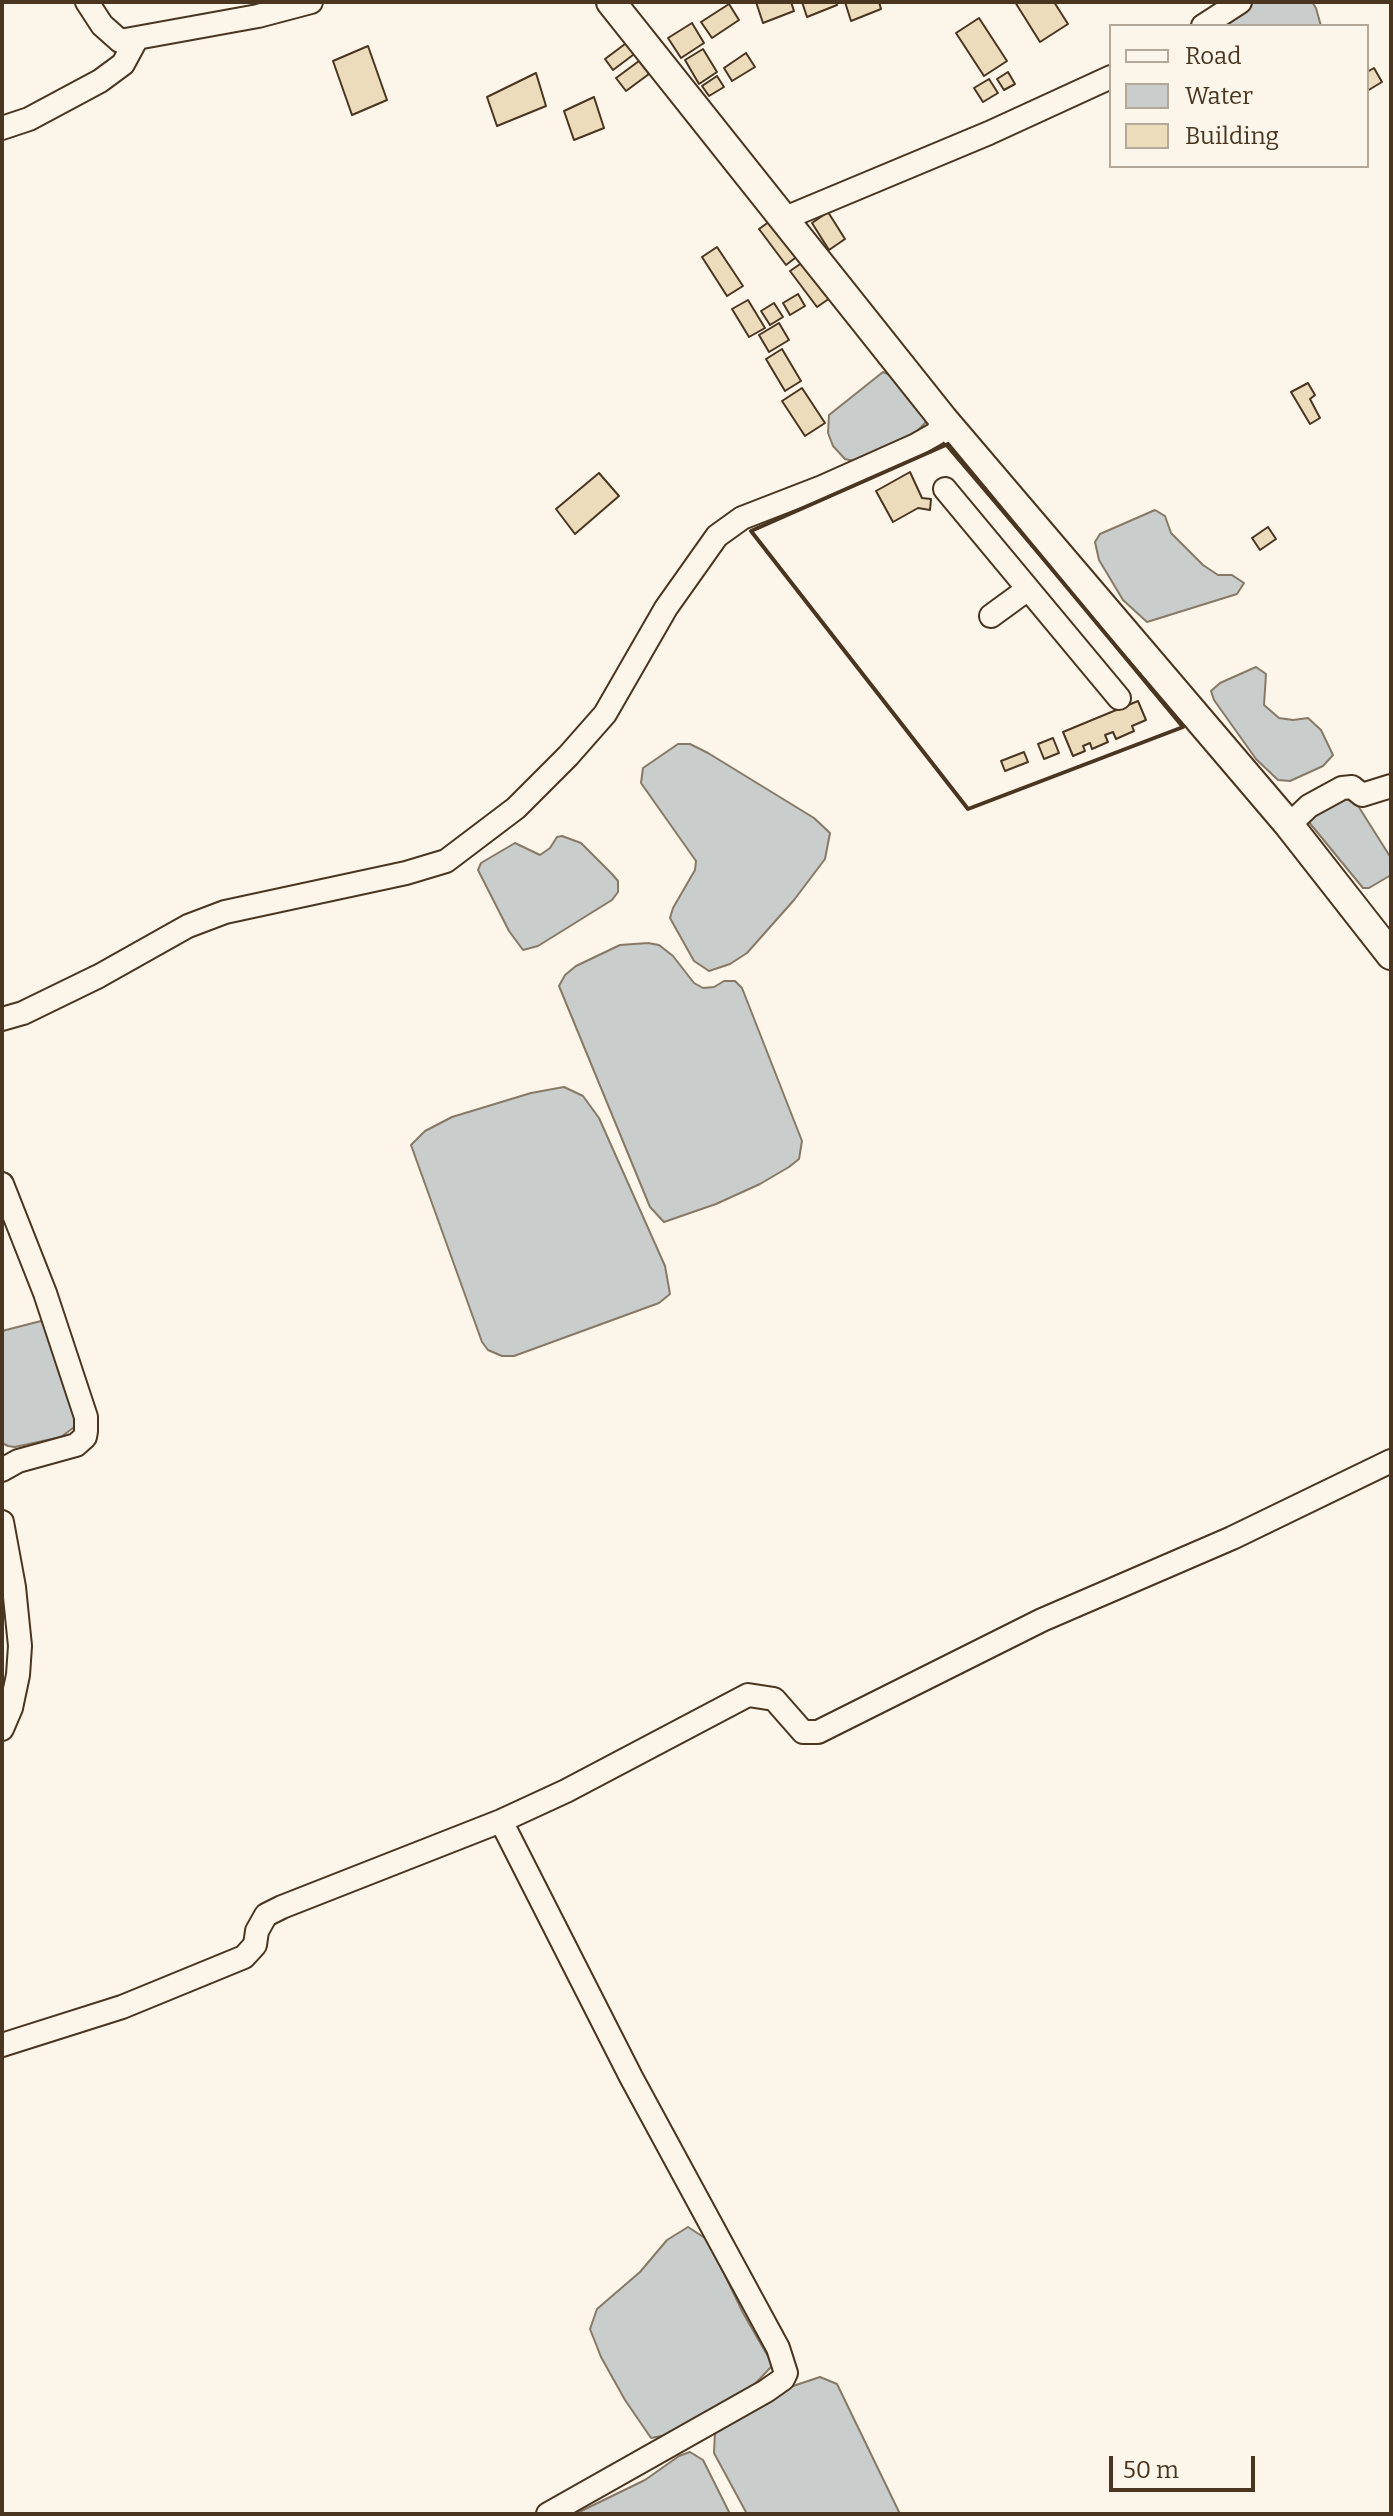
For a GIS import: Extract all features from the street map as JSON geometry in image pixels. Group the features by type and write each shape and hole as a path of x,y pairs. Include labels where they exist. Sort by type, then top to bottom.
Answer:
{"main road":[{"path":"611,2 943,419 1289,825 1391,955"}],"street":[{"path":"87,2 109,33 120,41 258,16 311,2"},
{"path":"1206,24 1240,2"},
{"path":"2,128 29,119 100,81 123,64 136,40"},
{"path":"783,219 989,133 1109,78"},
{"path":"2,1019 23,1013 99,976 188,926 225,912 406,873 446,861 516,808 605,714 666,608 717,536 742,518 916,445 937,433 943,419"},
{"path":"945,489 1119,698"},
{"path":"991,616 1028,589"},
{"path":"1289,825 1309,806 1342,788 1352,787 1362,795 1391,786"},
{"path":"2,1184 45,1293 86,1417 85,1437 76,1445 18,1461 2,1470"},
{"path":"2,2045 122,2007 227,1964 251,1952 260,1923 266,1915 501,1821 566,1791 748,1695 774,1699 803,1732 818,1732 1042,1620 1232,1538 1391,1461"},
{"path":"2,1522 14,1587 20,1646 11,1708 2,1729"},
{"path":"501,1821 631,2077 778,2348 786,2373 783,2379 766,2391 548,2514"}],"water":[{"path":"1253,2 1312,2 1320,24 1226,24"},
{"path":"883,372 897,378 913,394 926,422 906,443 859,462 845,459 833,446 828,433 829,415"},
{"path":"1155,510 1165,516 1171,533 1203,565 1218,575 1232,575 1244,583 1237,594 1147,622 1123,600 1099,560 1095,542 1100,534"},
{"path":"1256,667 1266,674 1264,705 1279,718 1308,718 1321,730 1333,755 1323,766 1290,781 1278,780 1256,759 1214,700 1211,691 1220,683"},
{"path":"678,744 690,744 708,753 814,818 830,833 825,859 794,900 747,953 730,964 709,971 694,961 670,918 695,870 696,861 641,783 643,768"},
{"path":"1350,793 1391,858 1391,875 1369,888 1363,888 1308,821 1308,813"},
{"path":"557,837 581,843 612,874 618,881 618,892 612,900 538,946 523,950 509,931 478,870 481,863 515,843 540,855 550,848"},
{"path":"620,945 659,945 673,956 694,983 703,988 735,981 742,988 802,1141 799,1159 789,1167 716,1204 664,1222 650,1207 559,986 565,975 576,966"},
{"path":"564,1087 583,1096 599,1118 665,1266 670,1294 659,1303 514,1356 502,1356 488,1350 482,1342 411,1145 425,1131 452,1117 531,1093"},
{"path":"41,1321 46,1323 77,1425 61,1437 8,1446 2,1443 2,1331"},
{"path":"688,2227 708,2240 743,2313 773,2365 752,2387 667,2435 651,2438 625,2400 601,2357 590,2329 597,2309 640,2272 667,2240"},
{"path":"820,2377 837,2384 900,2514 747,2514 714,2453 715,2432 781,2390"},
{"path":"690,2452 703,2460 730,2514 575,2514 645,2480 679,2456"}],"building":[{"path":"756,2 791,2 794,11 763,23"},
{"path":"802,2 836,2 837,5 807,17"},
{"path":"845,2 879,2 881,9 851,21"},
{"path":"1015,2 1054,2 1068,24 1040,42"},
{"path":"729,4 739,20 712,38 701,22"},
{"path":"979,18 1007,61 984,76 956,33"},
{"path":"692,23 704,43 681,58 668,38"},
{"path":"629,41 637,52 613,70 605,59"},
{"path":"368,46 387,100 352,115 333,61"},
{"path":"703,49 717,72 699,84 685,60"},
{"path":"746,53 755,67 732,81 724,68"},
{"path":"639,61 649,74 626,91 616,78"},
{"path":"1374,68 1382,82 1369,90 1369,71"},
{"path":"1008,72 1015,84 1004,90 997,79"},
{"path":"536,73 546,106 497,126 487,97"},
{"path":"717,76 724,87 709,96 702,86"},
{"path":"989,79 998,93 983,102 974,88"},
{"path":"594,97 604,128 574,140 564,111"},
{"path":"828,212 845,239 829,250 812,223"},
{"path":"773,219 799,255 786,265 759,229"},
{"path":"717,247 743,286 727,296 702,257"},
{"path":"806,260 833,296 817,307 790,271"},
{"path":"798,294 805,306 790,315 783,303"},
{"path":"748,300 765,328 749,337 732,309"},
{"path":"774,303 783,317 770,325 761,311"},
{"path":"779,323 789,340 769,352 759,335"},
{"path":"782,349 801,381 785,391 766,359"},
{"path":"1308,383 1315,395 1310,399 1320,418 1310,424 1291,392"},
{"path":"802,388 825,423 805,436 782,401"},
{"path":"910,472 922,498 931,499 930,510 918,508 893,522 876,491"},
{"path":"599,473 619,496 575,534 556,509"},
{"path":"1268,527 1276,539 1260,550 1252,538"},
{"path":"1138,701 1146,720 1132,726 1134,731 1116,739 1113,732 1105,735 1108,742 1092,749 1090,743 1083,746 1085,751 1073,756 1063,732"},
{"path":"1053,738 1059,753 1044,759 1038,744"},
{"path":"1024,752 1028,762 1005,771 1001,761"}],"wall":[{"path":"948,444 1051,568 1183,727 968,809 751,531 948,444"}]}
